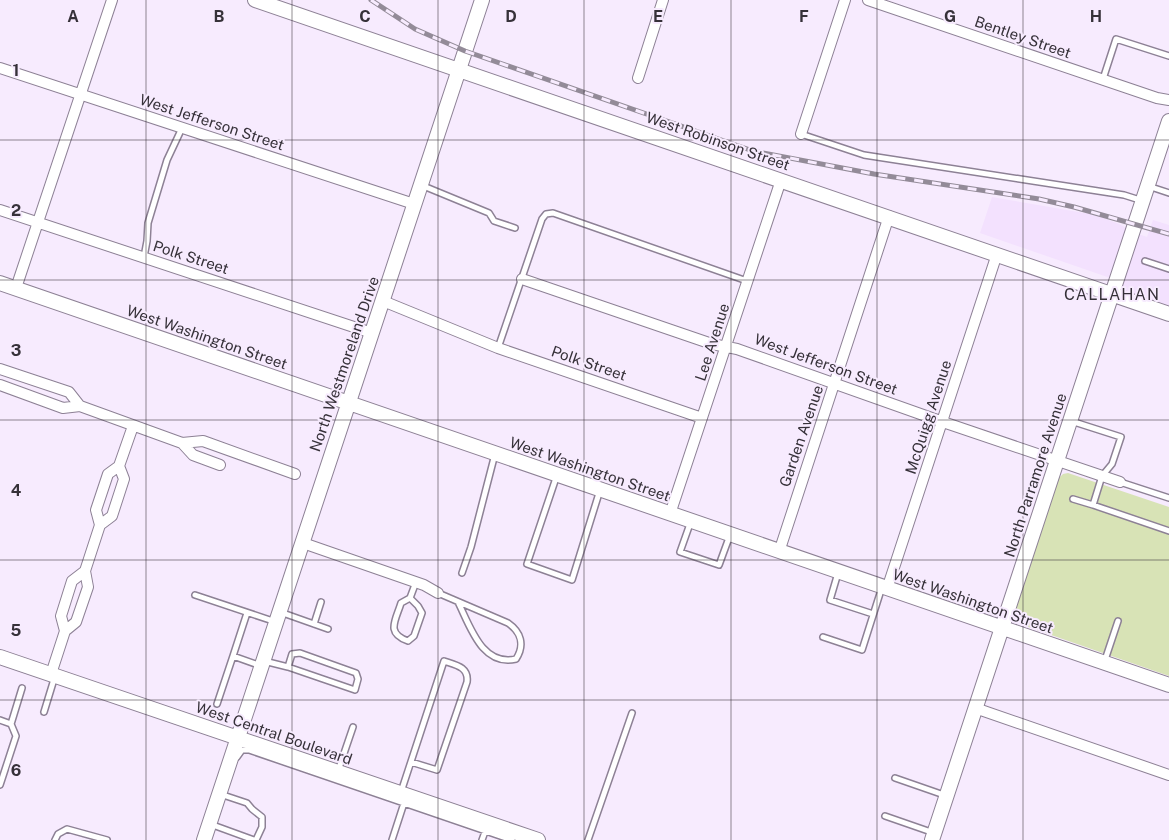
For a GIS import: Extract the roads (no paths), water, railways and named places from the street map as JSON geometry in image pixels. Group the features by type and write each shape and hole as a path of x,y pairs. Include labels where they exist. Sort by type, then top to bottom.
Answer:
{"street":[{"path":"16,288 112,0"},
{"name":"West Robinson Street","path":"255,0 1168,312"},
{"name":"North Westmoreland Drive","path":"204,840 212,825 262,664 482,0"},
{"path":"638,78 663,0"},
{"path":"801,134 845,0"},
{"name":"Bentley Street","path":"868,0 1157,98 1169,100"},
{"name":"West Jefferson Street","path":"0,68 414,204"},
{"name":"North Parramore Avenue","path":"933,836 1169,121"},
{"name":"Lee Avenue","path":"670,514 781,180"},
{"name":"Polk Street","path":"0,210 372,333"},
{"name":"Garden Avenue","path":"779,552 889,216"},
{"name":"McQuigg Avenue","path":"885,588 943,422 997,254"},
{"name":"West Jefferson Street","path":"522,279 712,344 737,349 1120,482"},
{"name":"West Washington Street","path":"1,286 16,288 1169,685"},
{"name":"Polk Street","path":"383,301 498,348 702,418"},
{"path":"0,369 69,392 80,406"},
{"path":"0,385 62,408 80,406 182,443 203,441 295,474"},
{"path":"65,631 76,622 88,587 85,570 100,525 96,510 108,474 119,466 133,426"},
{"path":"182,443 193,454 220,465"},
{"path":"100,525 112,516 124,479 119,466"},
{"path":"303,543 416,582 438,593"},
{"path":"53,675 65,631 60,616 72,581 85,570"},
{"name":"West Central Boulevard","path":"0,657 338,772 487,827 538,840"},
{"path":"975,708 1169,775"}],"lane":[{"path":"1103,80 1116,39 1169,56"},
{"path":"144,257 148,223 167,160 182,128"},
{"path":"801,134 864,155 1124,196 1143,201"},
{"path":"420,185 489,213 494,221 515,228"},
{"path":"1148,186 1169,193"},
{"path":"498,348 542,219 546,214 553,213 748,281"},
{"path":"1145,261 1169,269"},
{"path":"1071,421 1121,437 1112,464 1102,476 1093,506"},
{"path":"462,573 471,547 495,454"},
{"path":"557,475 526,564 572,580 600,490"},
{"path":"1120,482 1169,498"},
{"path":"1073,499 1169,531"},
{"path":"691,521 680,552 719,566 730,535"},
{"path":"838,572 830,600 873,614"},
{"path":"410,598 418,606 422,614 414,636 408,640 399,638 394,632 393,627 401,603 410,598 416,582"},
{"path":"823,637 862,650 873,614 885,588"},
{"path":"438,593 514,627 521,638 520,652 516,658 504,660 493,657 485,651 458,602"},
{"path":"195,595 247,613 314,624 328,629"},
{"path":"314,624 321,602"},
{"path":"217,704 247,613"},
{"path":"1104,663 1118,621"},
{"path":"232,656 262,664 288,667 355,690 358,679 356,673 300,653 292,654 288,667"},
{"path":"392,840 411,762 444,661 465,670 467,682 437,770 411,762"},
{"path":"44,712 53,675"},
{"path":"0,786 16,736 11,724 22,688"},
{"path":"588,840 632,713"},
{"path":"0,720 11,724"},
{"path":"338,772 353,727"},
{"path":"209,840 212,825 255,840 262,827 262,817 247,803 222,794 238,754 245,749 404,797"},
{"path":"895,778 947,796"},
{"path":"885,816 933,836"},
{"path":"482,840 487,827 512,840"},
{"path":"55,840 58,834 67,829 107,840"}],"railway":[{"path":"371,0 415,29 465,51 753,151 874,174 1039,199 1169,234"}],"district":[{"name":"CALLAHAN","path":"1112,294"}]}
